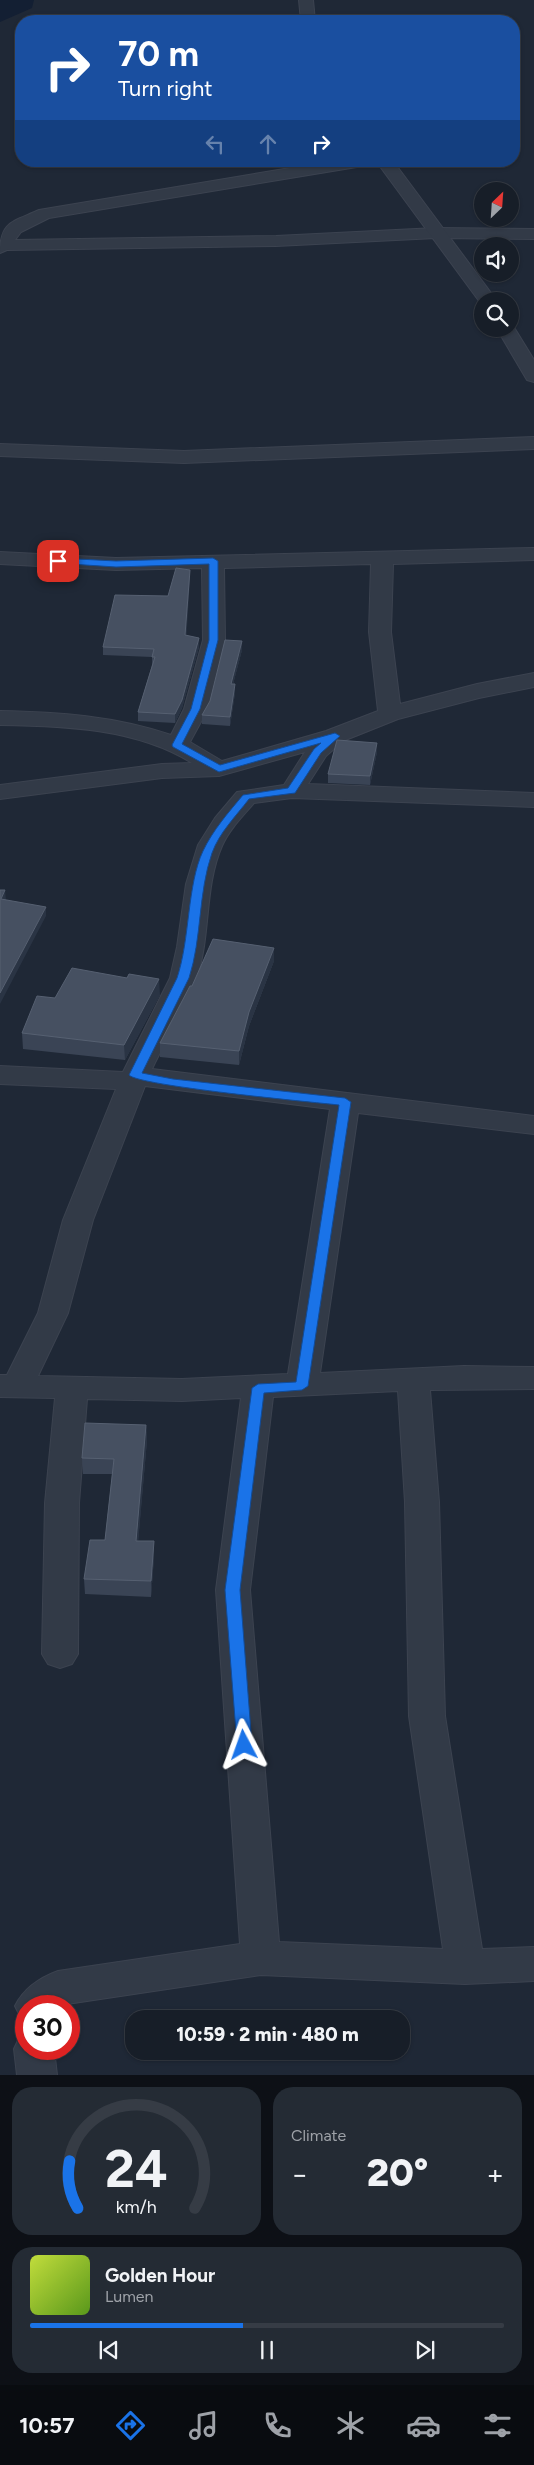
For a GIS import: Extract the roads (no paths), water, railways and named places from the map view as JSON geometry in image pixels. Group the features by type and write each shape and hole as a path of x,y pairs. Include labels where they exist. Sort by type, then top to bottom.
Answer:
{"street":[{"path":"306,0 307,15"},
{"path":"4,238 45,214 327,167"},
{"path":"388,167 481,292"},
{"path":"4,238 276,241 436,233 534,234"},
{"path":"511,337 534,376"},
{"path":"0,450 184,457 534,443"},
{"path":"0,558 116,564 534,554"},
{"path":"382,558 380,632 390,714"},
{"path":"177,745 196,709 214,640 213,561"},
{"path":"0,792 162,771 219,769 335,736 390,714 486,688 534,680"},
{"path":"0,718 50,718 97,724 136,732 177,745 219,769"},
{"path":"292,791 317,752 335,736"},
{"path":"9,1386 53,1314 78,1220 134,1078 177,994 188,962 207,852 222,827 246,797 292,791 534,800"},
{"path":"0,1075 134,1078 534,1125"},
{"path":"302,1386 345,1102"},
{"path":"9,1386 182,1390 302,1386 464,1377 534,1378"},
{"path":"413,1379 422,1502 427,1716 465,1967"},
{"path":"60,1654 62,1503 72,1387"},
{"path":"258,1388 232,1590 261,1958"},
{"path":"49,1995 58,1988 261,1958 465,1967 534,1964"},
{"path":"35,2060 37,2075"}],"water":[{"path":"0,0 34,0 32,8 0,22"}]}
